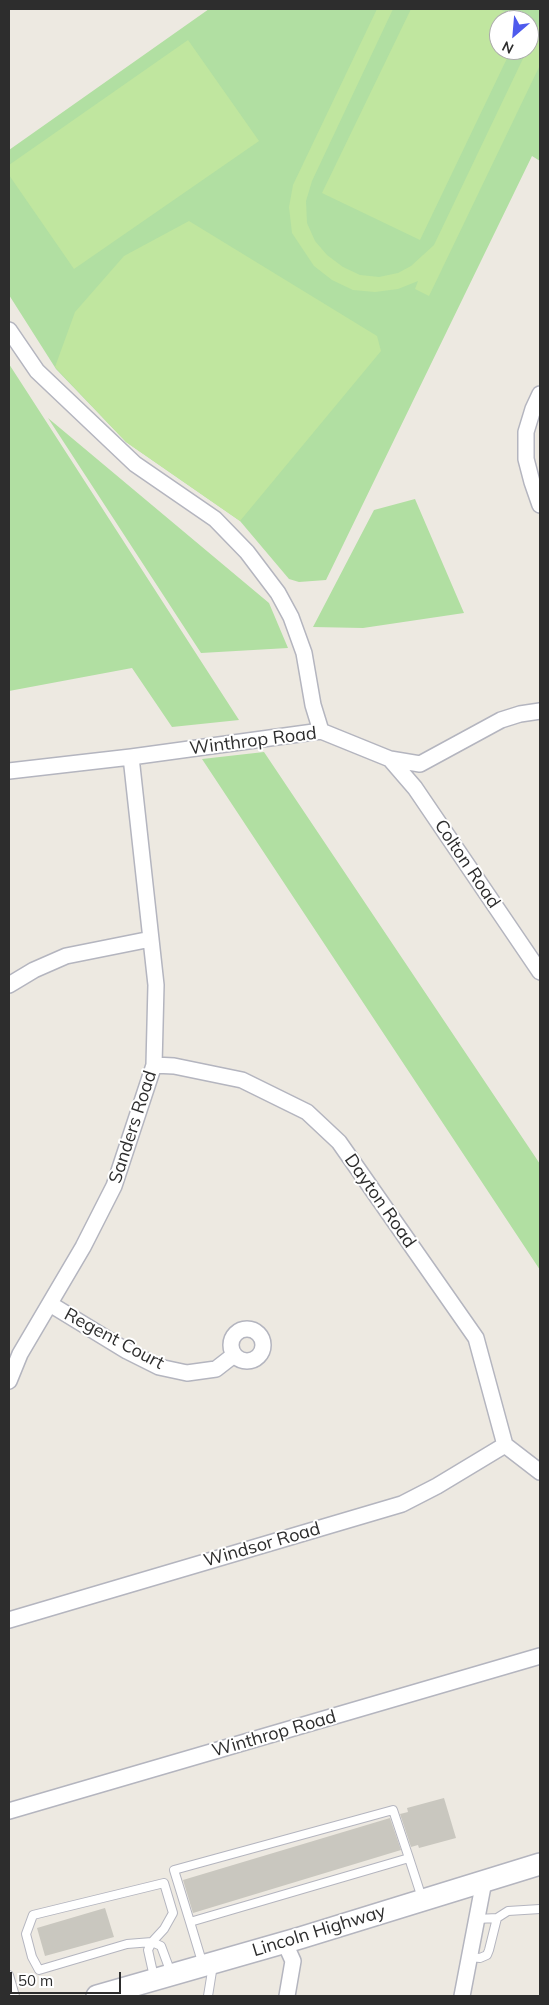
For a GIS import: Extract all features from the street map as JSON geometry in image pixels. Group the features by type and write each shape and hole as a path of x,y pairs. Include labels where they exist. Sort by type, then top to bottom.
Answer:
{"main road":[{"name":"Lincoln Highway","path":"110,1994 540,1864"}],"street":[{"path":"9,330 37,371 128,457 215,519 247,552 278,593 291,617 304,653 313,705 321,731"},
{"path":"540,394 526,432 526,459 540,505"},
{"name":"Winthrop Road","path":"9,771 131,757 321,731 390,759 420,764 501,720 520,714 540,711"},
{"name":"Sanders Road","path":"9,1381 20,1354 50,1304 114,1186 154,1065 156,985 131,757"},
{"name":"Colton Road","path":"390,759 415,788 540,972"},
{"path":"9,985 34,970 66,956 151,939"},
{"name":"Dayton Road","path":"154,1065 174,1066 242,1080 307,1112 339,1142 476,1338 505,1445"},
{"name":"Regent Court","path":"50,1304 127,1351 159,1367 187,1373 216,1369 234,1355"},
{"path":"505,1445 540,1472"},
{"name":"Windsor Road","path":"10,1616 402,1504 437,1486 505,1445"},
{"name":"Winthrop Road","path":"9,1812 540,1656"},
{"path":"462,1996 484,1881"},
{"path":"284,1941 293,1960 287,1996"}],"lane":[{"path":"208,1996 208,1964 190,1922 174,1870 393,1810 422,1900"},
{"path":"190,1922 409,1858"},
{"path":"163,1977 148,1950 152,1942 164,1929 173,1914 164,1883 33,1914 26,1934 32,1957 39,1970 127,1944 152,1942 161,1946 163,1977"},
{"path":"477,1919 497,1918 508,1910 540,1910"},
{"path":"469,1957 480,1958 490,1950 497,1918"},
{"path":"9,1975 15,1996"}],"green space":[{"path":"209,9 540,9 540,161 532,156 326,580 299,582 289,579 240,521 126,442 56,369 9,295 9,150"},
{"path":"377,9 393,9 312,181 306,201 307,223 315,241 327,255 343,267 360,275 379,277 398,273 411,266 434,245 522,60 539,60 540,23 540,65 429,296 415,289 418,281 398,289 375,292 353,290 332,280 314,266 292,233 289,207 293,185"},
{"path":"411,9 501,10 489,10 489,60 506,60 420,240 322,193"},
{"path":"188,40 259,141 74,269 9,175 9,165"},
{"path":"189,221 377,336 381,351 240,521 126,442 55,367 75,312 124,256"},
{"path":"9,364 239,720 172,727 132,668 9,691"},
{"path":"48,418 269,603 288,648 201,653"},
{"path":"415,499 464,613 363,628 313,627 374,510"},
{"path":"264,752 540,1164 540,1270 202,759"}],"building":[{"path":"444,1798 456,1838 419,1848 418,1845 411,1847 400,1814 408,1812 407,1808"},
{"path":"390,1818 401,1850 193,1913 183,1880"},
{"path":"105,1908 114,1937 45,1956 37,1928"}]}
